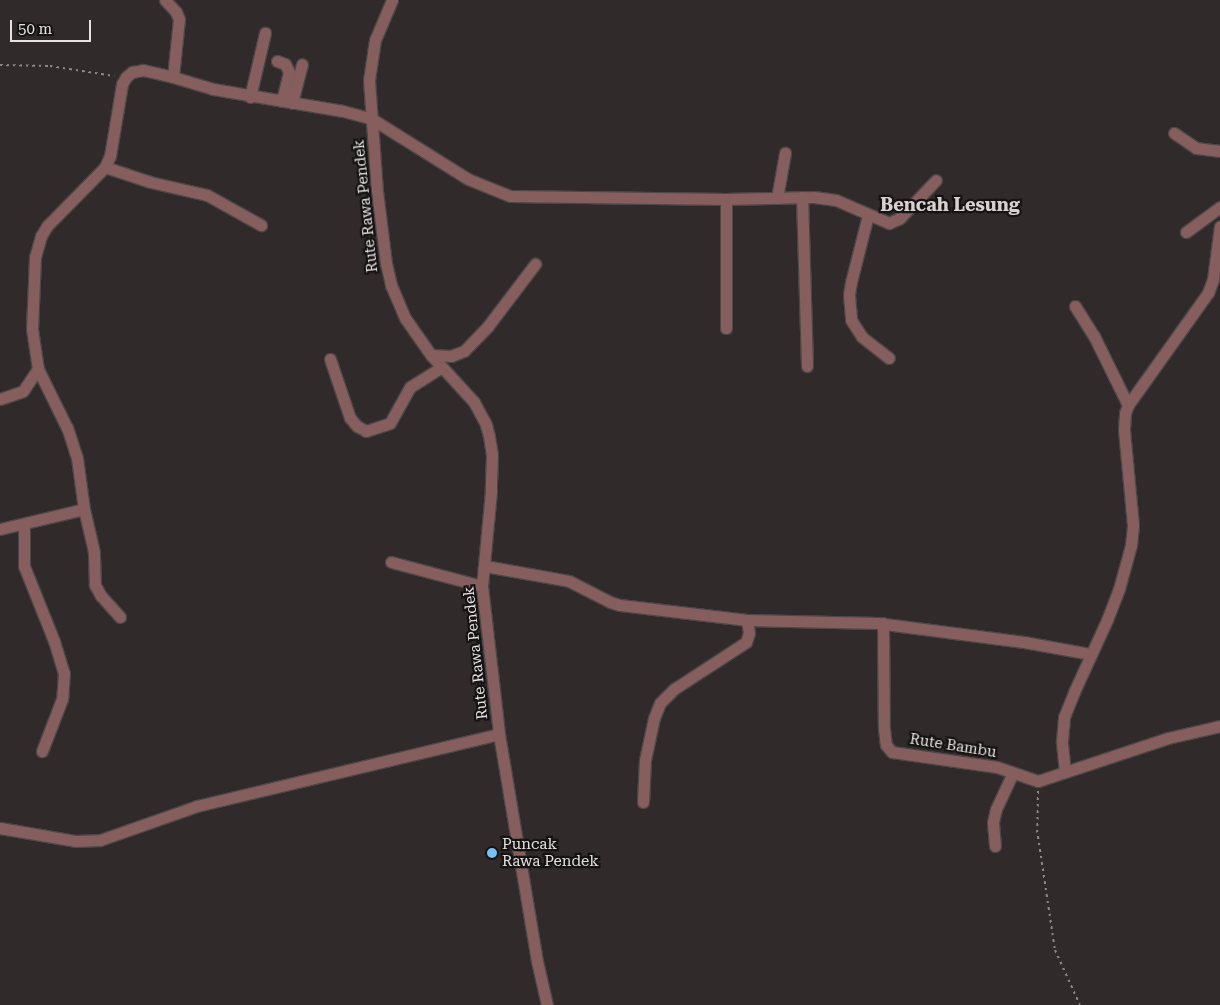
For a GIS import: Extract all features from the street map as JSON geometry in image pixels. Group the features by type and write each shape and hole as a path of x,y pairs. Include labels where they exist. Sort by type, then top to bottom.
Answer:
{"street":[{"path":"165,0 176,12 178,19 173,77"},
{"name":"Rute Rawa Pendek","path":"392,0 375,40 370,68 372,120 383,244 391,285 406,318 431,355 474,402 486,424 489,436 492,455 491,492 482,586 500,734 537,961 547,1005"},
{"path":"250,97 265,33"},
{"path":"277,61 284,64 289,72 287,102"},
{"path":"287,102 302,64"},
{"path":"120,617 101,596 95,585 94,552 72,441 38,369 32,329 37,245 40,236 53,219 105,167 112,148 122,84 129,74 138,70 250,97 343,111 372,120 468,179 510,196 726,199 802,197 836,200 886,223 896,221 936,180"},
{"path":"1174,133 1196,148 1220,152"},
{"path":"777,198 785,153"},
{"path":"105,167 150,182 207,195 261,225"},
{"path":"802,197 807,366"},
{"path":"726,199 726,328"},
{"path":"1186,232 1220,207"},
{"path":"868,215 851,282 849,295 851,320 862,337 889,358"},
{"path":"1065,772 1062,741 1064,717 1119,589 1131,545 1132,517 1124,428 1125,413 1128,405 1208,293 1213,279 1220,226"},
{"path":"431,355 451,356 464,350 488,326 535,264"},
{"path":"1075,306 1094,336 1128,405"},
{"path":"330,359 350,418 357,426 366,431 390,423 410,388 442,368"},
{"path":"0,399 23,391 38,369"},
{"path":"0,529 84,509"},
{"path":"24,524 24,566 54,641 64,673 62,699 42,751"},
{"path":"391,562 482,586"},
{"path":"485,566 569,581 610,602 620,605 747,620 880,623 1024,642 1091,654"},
{"path":"643,802 645,760 654,718 660,703 674,689 746,642 749,633 747,620"},
{"name":"Rute Bambu","path":"880,623 882,686 887,748 892,752 997,767 1038,781"},
{"path":"1038,781 1168,738 1220,726"},
{"path":"0,828 75,840 100,840 197,806 500,734"},
{"path":"995,846 995,816 1012,773"}],"path":[{"path":"0,65 50,66 114,76 122,84"},
{"path":"1038,781 1037,830 1055,950 1080,1005"}],"place":[{"name":"Puncak Rawa Pendek","path":"492,853"}],"district":[{"name":"Bencah Lesung","path":"950,205"}]}
